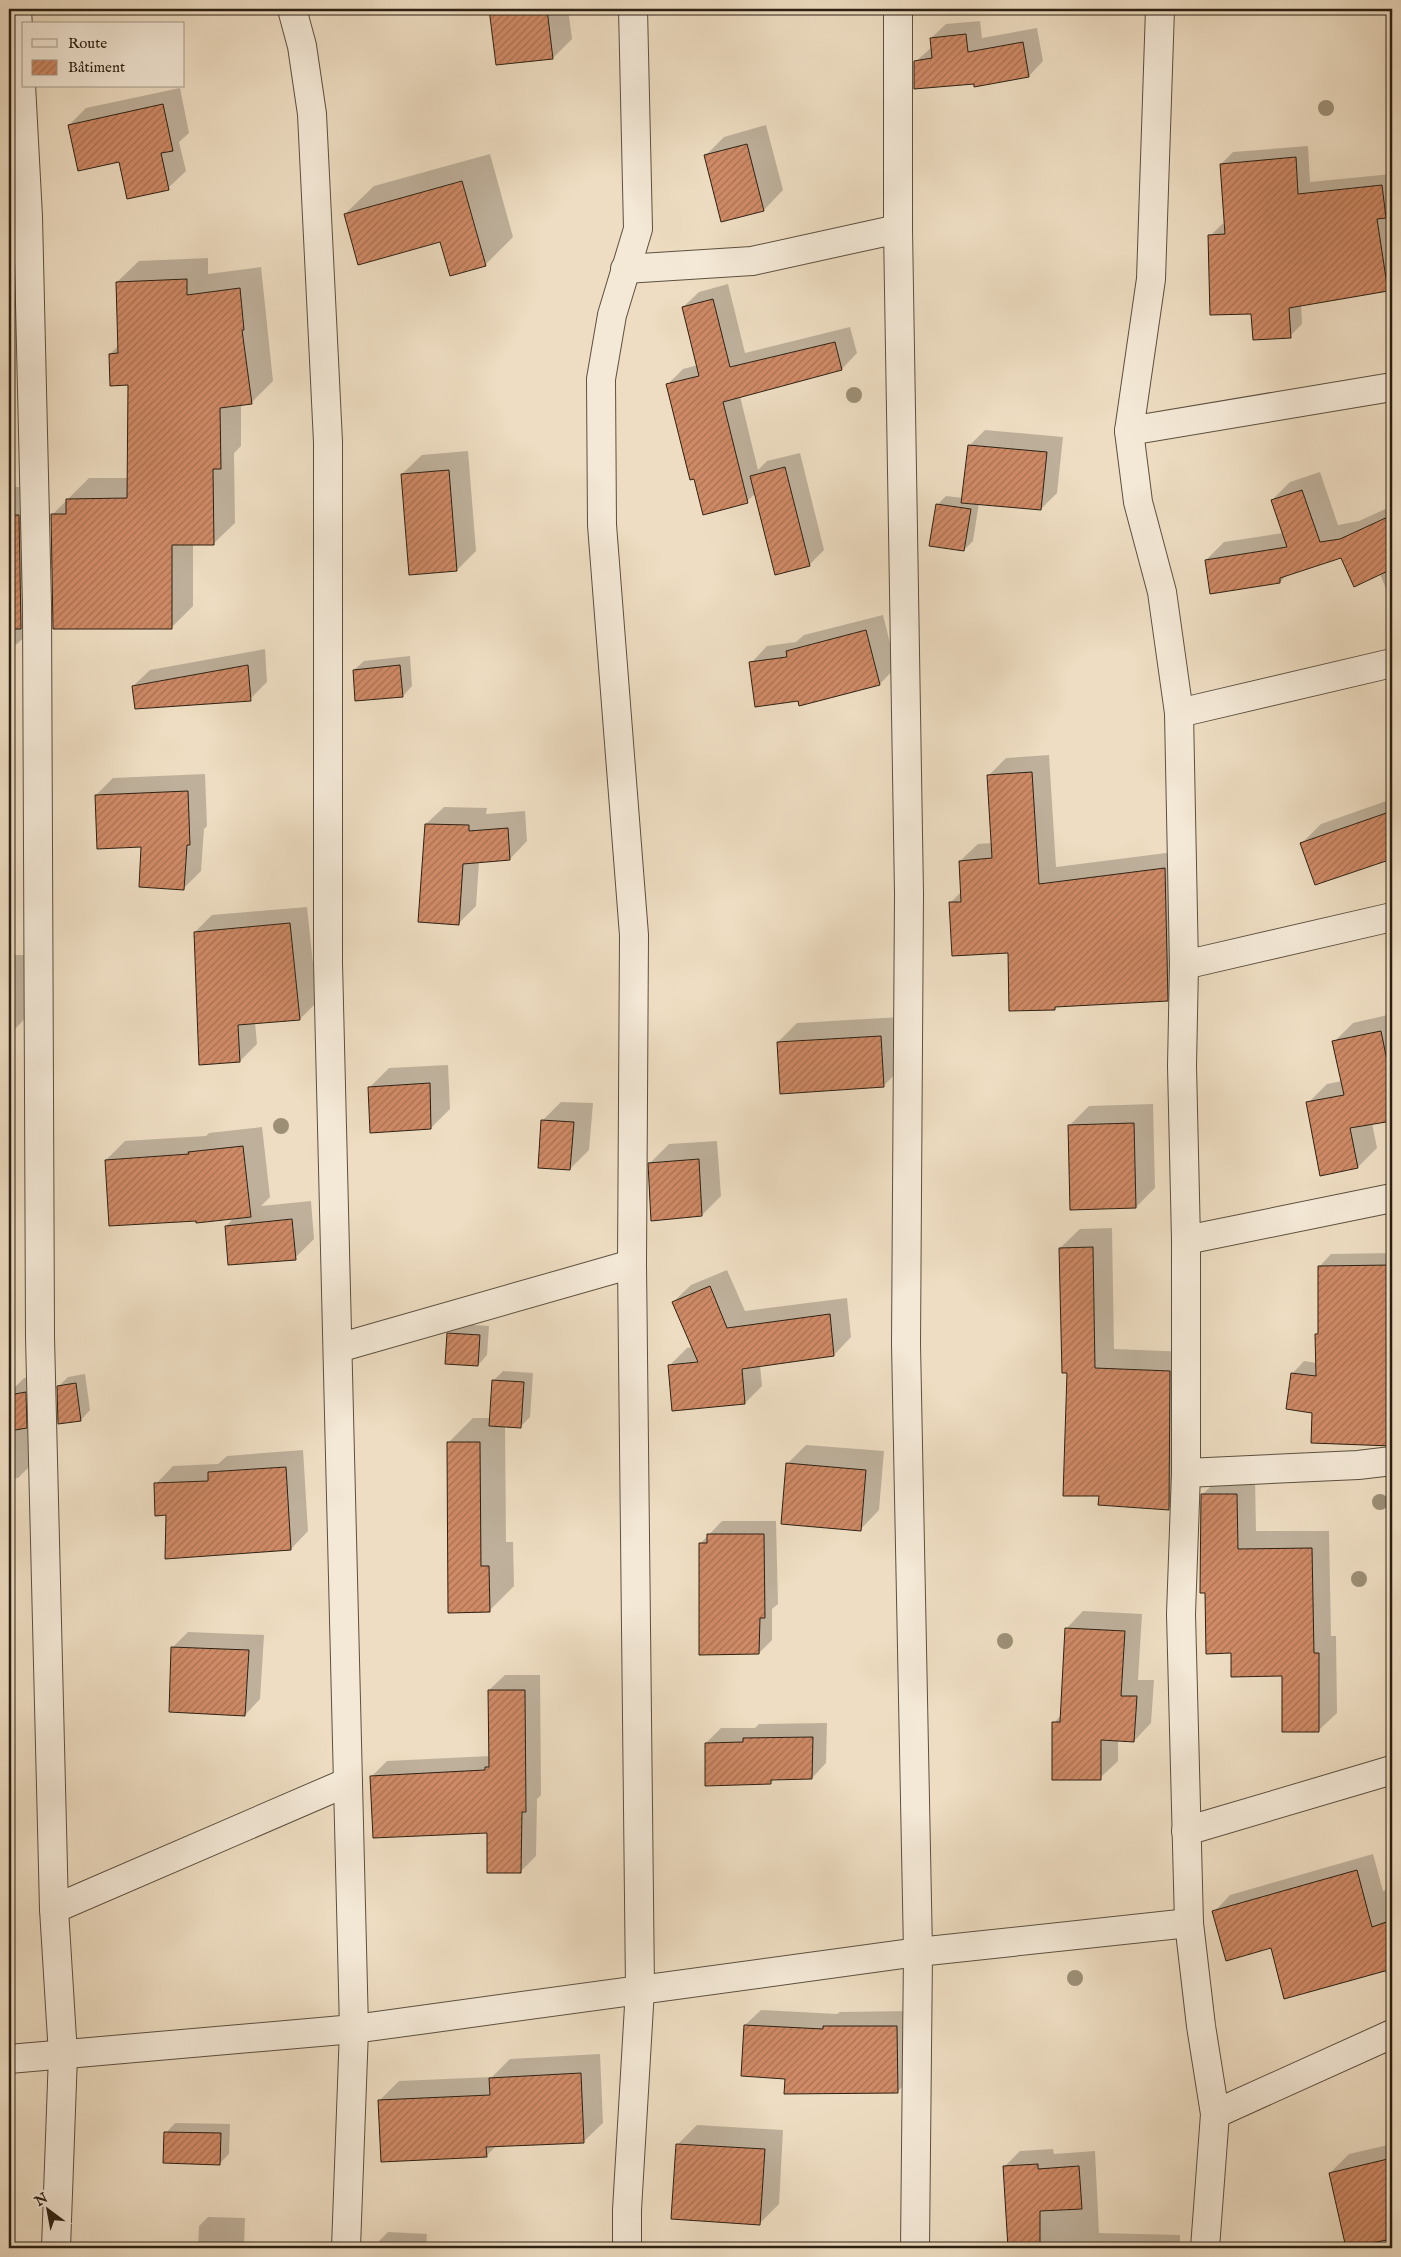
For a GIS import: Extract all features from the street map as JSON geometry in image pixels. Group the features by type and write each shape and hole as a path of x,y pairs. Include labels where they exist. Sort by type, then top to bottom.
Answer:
{"street":[{"path":"17,9 28,217 36,585 40,1337 54,1910 63,2054 56,2248"},
{"path":"292,9 302,46 312,114 328,442 328,963 354,2029 346,2248"},
{"path":"627,2248 627,2210 640,1989 632,1264 634,935 602,524 601,379 612,315 638,229 632,9"},
{"path":"898,9 898,229 909,894 906,1344 918,1952 915,2248"},
{"path":"1160,9 1151,279 1129,431 1138,502 1162,592 1179,713 1184,965 1182,1066 1186,1240 1186,1473 1182,1614 1186,1831 1189,1923 1201,2026 1215,2114 1205,2248"},
{"path":"625,269 752,262 898,229"},
{"path":"1129,431 1392,387"},
{"path":"1179,713 1392,663"},
{"path":"1184,965 1392,917"},
{"path":"1186,1240 1392,1198"},
{"path":"338,1348 632,1264"},
{"path":"1186,1473 1358,1465 1392,1461"},
{"path":"1186,1831 1392,1770"},
{"path":"54,1910 348,1782"},
{"path":"9,2059 354,2029 918,1952 1189,1923"},
{"path":"1215,2114 1392,2034"}],"building":[{"path":"489,9 547,9 553,59 496,65"},
{"path":"966,34 968,52 1023,42 1029,77 974,87 974,84 914,89 914,61 932,58 930,38"},
{"path":"163,104 173,151 161,153 169,190 127,199 119,162 78,171 68,125"},
{"path":"747,144 764,211 721,222 704,155"},
{"path":"1296,157 1298,194 1382,185 1386,218 1377,219 1388,291 1289,308 1291,338 1253,340 1251,314 1210,315 1208,235 1225,234 1220,164"},
{"path":"462,181 486,266 450,276 440,242 358,265 344,214"},
{"path":"187,279 187,295 240,288 244,330 242,330 252,404 220,408 221,469 213,469 214,545 172,545 172,629 53,629 51,514 66,514 66,499 127,498 128,385 110,386 109,354 118,353 116,282"},
{"path":"713,299 730,367 835,342 842,370 723,402 748,503 703,515 694,479 690,480 666,384 699,376 682,307"},
{"path":"968,445 1047,452 1041,510 961,503"},
{"path":"785,467 810,566 775,575 750,476"},
{"path":"449,470 457,571 409,575 401,474"},
{"path":"1302,490 1320,542 1340,539 1392,515 1392,569 1354,587 1341,558 1280,578 1280,583 1210,594 1205,560 1287,547 1271,500"},
{"path":"936,504 971,509 964,551 929,546"},
{"path":"9,515 19,515 21,629 9,629"},
{"path":"866,630 880,685 799,706 798,701 755,707 749,662 787,657 786,651"},
{"path":"248,665 251,701 135,709 132,686"},
{"path":"400,665 403,697 355,701 353,670"},
{"path":"1032,772 1039,884 1165,868 1168,1001 1055,1007 1055,1010 1009,1011 1008,953 952,956 949,902 961,902 959,861 992,858 987,775"},
{"path":"188,791 190,845 187,845 184,890 139,887 141,847 97,849 95,795"},
{"path":"1392,811 1392,859 1315,885 1300,843"},
{"path":"425,824 469,825 469,831 508,828 510,860 463,864 459,925 418,922"},
{"path":"290,923 300,1020 238,1025 240,1062 199,1065 194,932"},
{"path":"1381,1031 1392,1085 1392,1121 1350,1128 1358,1168 1320,1176 1306,1102 1344,1095 1332,1041"},
{"path":"881,1036 884,1087 780,1094 777,1042"},
{"path":"430,1083 431,1129 370,1133 368,1087"},
{"path":"541,1120 574,1122 570,1170 538,1168"},
{"path":"1134,1123 1136,1208 1070,1210 1068,1125"},
{"path":"243,1146 251,1217 196,1223 196,1221 109,1226 105,1160 189,1154 188,1152"},
{"path":"699,1159 702,1216 651,1221 648,1163"},
{"path":"292,1219 296,1260 228,1265 225,1226"},
{"path":"1093,1247 1095,1368 1170,1371 1169,1510 1098,1505 1099,1496 1063,1496 1067,1373 1062,1373 1059,1248"},
{"path":"1392,1265 1392,1446 1311,1443 1312,1413 1286,1409 1291,1373 1316,1376 1315,1334 1318,1334 1318,1266"},
{"path":"710,1286 727,1328 830,1314 834,1356 742,1369 745,1404 672,1411 668,1365 698,1362 672,1302"},
{"path":"447,1333 480,1335 478,1366 445,1364"},
{"path":"492,1380 524,1382 521,1428 489,1426"},
{"path":"76,1383 81,1421 58,1424 57,1386"},
{"path":"26,1392 27,1428 9,1431 9,1395"},
{"path":"447,1442 480,1442 481,1566 489,1566 490,1612 448,1613"},
{"path":"786,1463 866,1470 861,1531 781,1524"},
{"path":"286,1467 291,1550 165,1559 166,1515 155,1516 154,1483 208,1481 208,1472"},
{"path":"1201,1494 1237,1494 1238,1549 1312,1548 1314,1653 1319,1653 1319,1732 1282,1732 1282,1676 1231,1677 1231,1653 1206,1654 1205,1593 1200,1593"},
{"path":"707,1534 764,1534 765,1618 760,1618 759,1654 699,1655 699,1543 707,1543"},
{"path":"1065,1628 1125,1631 1121,1696 1137,1696 1134,1742 1101,1740 1101,1780 1052,1780 1052,1722 1060,1722"},
{"path":"171,1647 249,1650 245,1716 169,1712"},
{"path":"488,1690 525,1690 526,1812 522,1812 521,1873 487,1873 487,1833 373,1838 370,1776 485,1770 485,1767 489,1767"},
{"path":"813,1737 812,1779 771,1780 771,1784 705,1786 705,1743 743,1742 743,1738"},
{"path":"1357,1870 1372,1927 1392,1920 1392,1969 1284,1999 1271,1948 1226,1961 1212,1911"},
{"path":"744,2025 823,2029 823,2026 897,2026 898,2093 784,2094 785,2079 741,2076"},
{"path":"581,2073 584,2143 486,2147 487,2157 381,2162 378,2100 490,2095 489,2078"},
{"path":"164,2132 221,2133 220,2165 163,2163"},
{"path":"676,2144 765,2149 760,2225 671,2219"},
{"path":"1392,2158 1392,2239 1346,2248 1329,2173"},
{"path":"1038,2164 1038,2169 1079,2166 1082,2209 1040,2211 1040,2248 1008,2248 1003,2166"}]}
